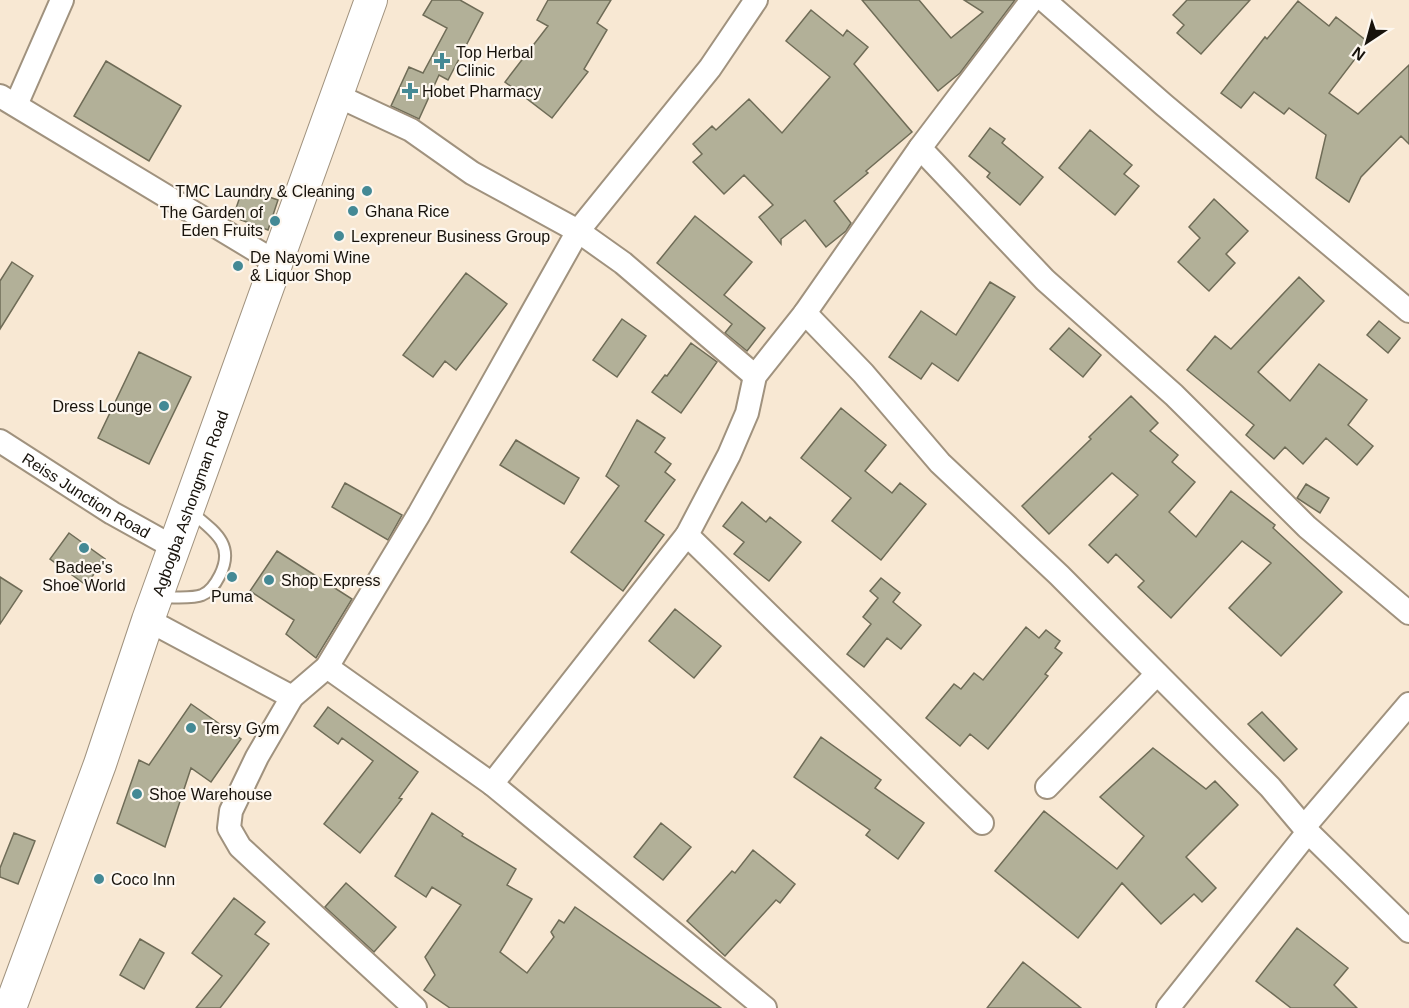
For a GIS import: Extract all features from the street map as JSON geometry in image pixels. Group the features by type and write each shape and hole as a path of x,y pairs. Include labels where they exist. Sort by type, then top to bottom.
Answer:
{"street":[{"path":"62,0 8,100 277,263"},
{"name":"Agbogba Ashongman Road","path":"10,1008 100,764 153,609 371,0"},
{"path":"415,1008 240,847 229,828 231,811 257,757 292,697 327,667 419,514 578,231 710,68 756,0"},
{"path":"492,784 687,536 747,413 755,376 805,313 920,148 1032,0"},
{"path":"1044,0 1164,105 1409,311"},
{"path":"338,96 411,130 472,173 578,231 622,263 755,376"},
{"path":"920,148 1045,280 1173,395 1306,527 1409,613"},
{"path":"805,313 863,373 940,463 1059,575 1270,787 1306,830 1409,931"},
{"name":"Reiss Junction Road","path":"0,441 112,513 175,548"},
{"path":"687,536 982,823"},
{"path":"153,609 292,697"},
{"path":"327,667 492,784 765,1008"},
{"path":"1047,787 1157,674"},
{"path":"1179,1003 1306,830 1409,704"}],"lane":[{"path":"153,609 201,596 214,585 226,563 226,551 218,535 189,510"}],"building":[{"path":"432,0 460,0 483,13 448,80 439,75 419,119 391,106 409,67 423,73 447,28 423,15"},
{"path":"548,0 611,0 597,23 607,30 584,69 588,72 552,118 505,82 548,26 537,20"},
{"path":"862,0 919,0 951,38 983,12 964,0 1015,0 960,73 938,91"},
{"path":"1187,0 1250,0 1201,54 1177,33 1184,25 1173,15"},
{"path":"1298,1 1329,26 1336,17 1368,42 1329,93 1358,114 1409,65 1409,144 1401,136 1361,177 1349,202 1316,178 1326,135 1289,108 1284,114 1254,92 1241,108 1221,93 1265,37 1267,39"},
{"path":"811,10 843,36 847,30 868,47 854,64 912,132 834,201 851,223 846,231 826,247 805,220 781,239 781,244 759,217 773,205 744,175 724,194 693,162 702,154 693,144 712,126 716,130 749,99 782,133 830,77 786,41"},
{"path":"106,61 181,106 149,161 74,116"},
{"path":"990,128 1005,139 1002,143 1043,177 1020,205 987,177 990,173 969,156"},
{"path":"1090,130 1132,165 1124,174 1139,186 1115,215 1059,168"},
{"path":"243,188 278,200 268,230 233,217"},
{"path":"1214,199 1248,231 1226,254 1235,263 1209,291 1178,262 1200,238 1189,227"},
{"path":"695,216 752,262 724,295 765,328 747,351 725,333 732,324 657,263"},
{"path":"12,262 33,276 0,329 0,281"},
{"path":"466,273 507,304 456,370 445,361 433,377 403,355"},
{"path":"1299,277 1324,301 1258,372 1290,401 1319,364 1367,400 1348,425 1373,446 1357,465 1326,438 1303,464 1285,447 1274,459 1246,435 1254,425 1187,370 1215,336 1231,349"},
{"path":"990,282 1015,297 958,381 932,363 921,379 889,357 921,311 956,335"},
{"path":"622,319 646,336 617,377 593,360"},
{"path":"1379,321 1400,338 1388,353 1367,335"},
{"path":"1069,328 1101,355 1083,377 1050,349"},
{"path":"691,343 717,362 681,413 652,392"},
{"path":"139,352 191,377 149,464 98,438"},
{"path":"1131,396 1158,423 1150,431 1178,455 1172,462 1195,482 1169,512 1196,537 1231,491 1275,525 1273,528 1342,592 1281,656 1229,608 1271,563 1242,541 1171,618 1138,587 1144,581 1116,554 1108,563 1089,545 1138,495 1112,473 1049,534 1022,506 1091,439 1089,437"},
{"path":"841,408 886,445 865,471 892,493 900,483 926,504 881,560 832,521 851,498 801,458"},
{"path":"637,420 665,438 655,452 671,464 665,472 675,480 645,521 664,535 623,591 571,552 619,486 606,476"},
{"path":"516,440 579,478 564,504 500,465"},
{"path":"345,483 402,515 388,540 332,507"},
{"path":"1306,484 1329,498 1320,513 1297,498"},
{"path":"742,502 766,522 770,517 801,542 769,581 734,554 744,542 723,526"},
{"path":"69,533 105,559 86,585 50,559"},
{"path":"277,551 352,599 316,658 286,634 294,620 250,591"},
{"path":"0,577 22,591 0,624"},
{"path":"881,578 900,593 893,602 921,625 901,649 887,638 864,667 847,654 871,624 863,617 878,598 870,591"},
{"path":"675,609 721,646 694,678 649,641"},
{"path":"1026,627 1039,638 1046,630 1060,641 1055,648 1062,653 1045,674 1048,676 988,749 970,734 960,746 926,718 954,684 961,689 974,673 983,680"},
{"path":"191,704 241,739 211,782 191,768 165,847 117,823 139,760 149,765"},
{"path":"328,707 418,772 399,798 402,799 360,853 324,824 373,761 342,738 338,744 314,726"},
{"path":"1262,712 1297,749 1284,761 1248,724"},
{"path":"821,737 881,780 875,788 924,823 898,859 866,835 870,830 794,777"},
{"path":"1153,748 1206,789 1215,781 1238,805 1186,857 1216,888 1202,902 1194,894 1161,924 1122,883 1078,938 995,871 1044,811 1117,869 1144,836 1100,797"},
{"path":"432,813 463,834 462,836 516,869 507,885 532,899 500,952 527,973 554,937 551,932 559,920 564,923 575,907 721,1008 450,1008 424,990 435,975 425,957 461,905 432,887 426,897 395,876"},
{"path":"661,823 691,847 663,880 634,857"},
{"path":"14,833 35,841 18,884 0,877 0,868"},
{"path":"753,850 795,884 780,903 776,900 725,956 687,921 732,871 735,873"},
{"path":"346,883 396,927 374,952 325,907"},
{"path":"234,898 265,922 255,934 269,944 220,1008 196,1008 222,976 192,953"},
{"path":"1297,928 1348,968 1334,985 1357,1008 1291,1008 1256,981"},
{"path":"140,939 164,953 144,989 120,975"},
{"path":"1023,962 1081,1008 987,1008"}],"place":[{"name":"Top Herbal Clinic","path":"442,61"},
{"name":"Hobet Pharmacy","path":"410,91"},
{"name":"TMC Laundry & Cleaning","path":"367,191"},
{"name":"Ghana Rice","path":"353,211"},
{"name":"The Garden of Eden Fruits","path":"275,221"},
{"name":"Lexpreneur Business Group","path":"339,236"},
{"name":"De Nayomi Wine & Liquor Shop","path":"238,266"},
{"name":"Dress Lounge","path":"164,406"},
{"name":"Badee's Shoe World","path":"84,548"},
{"name":"Puma","path":"232,577"},
{"name":"Shop Express","path":"269,580"},
{"name":"Tersy Gym","path":"191,728"},
{"name":"Shoe Warehouse","path":"137,794"},
{"name":"Coco Inn","path":"99,879"}]}
